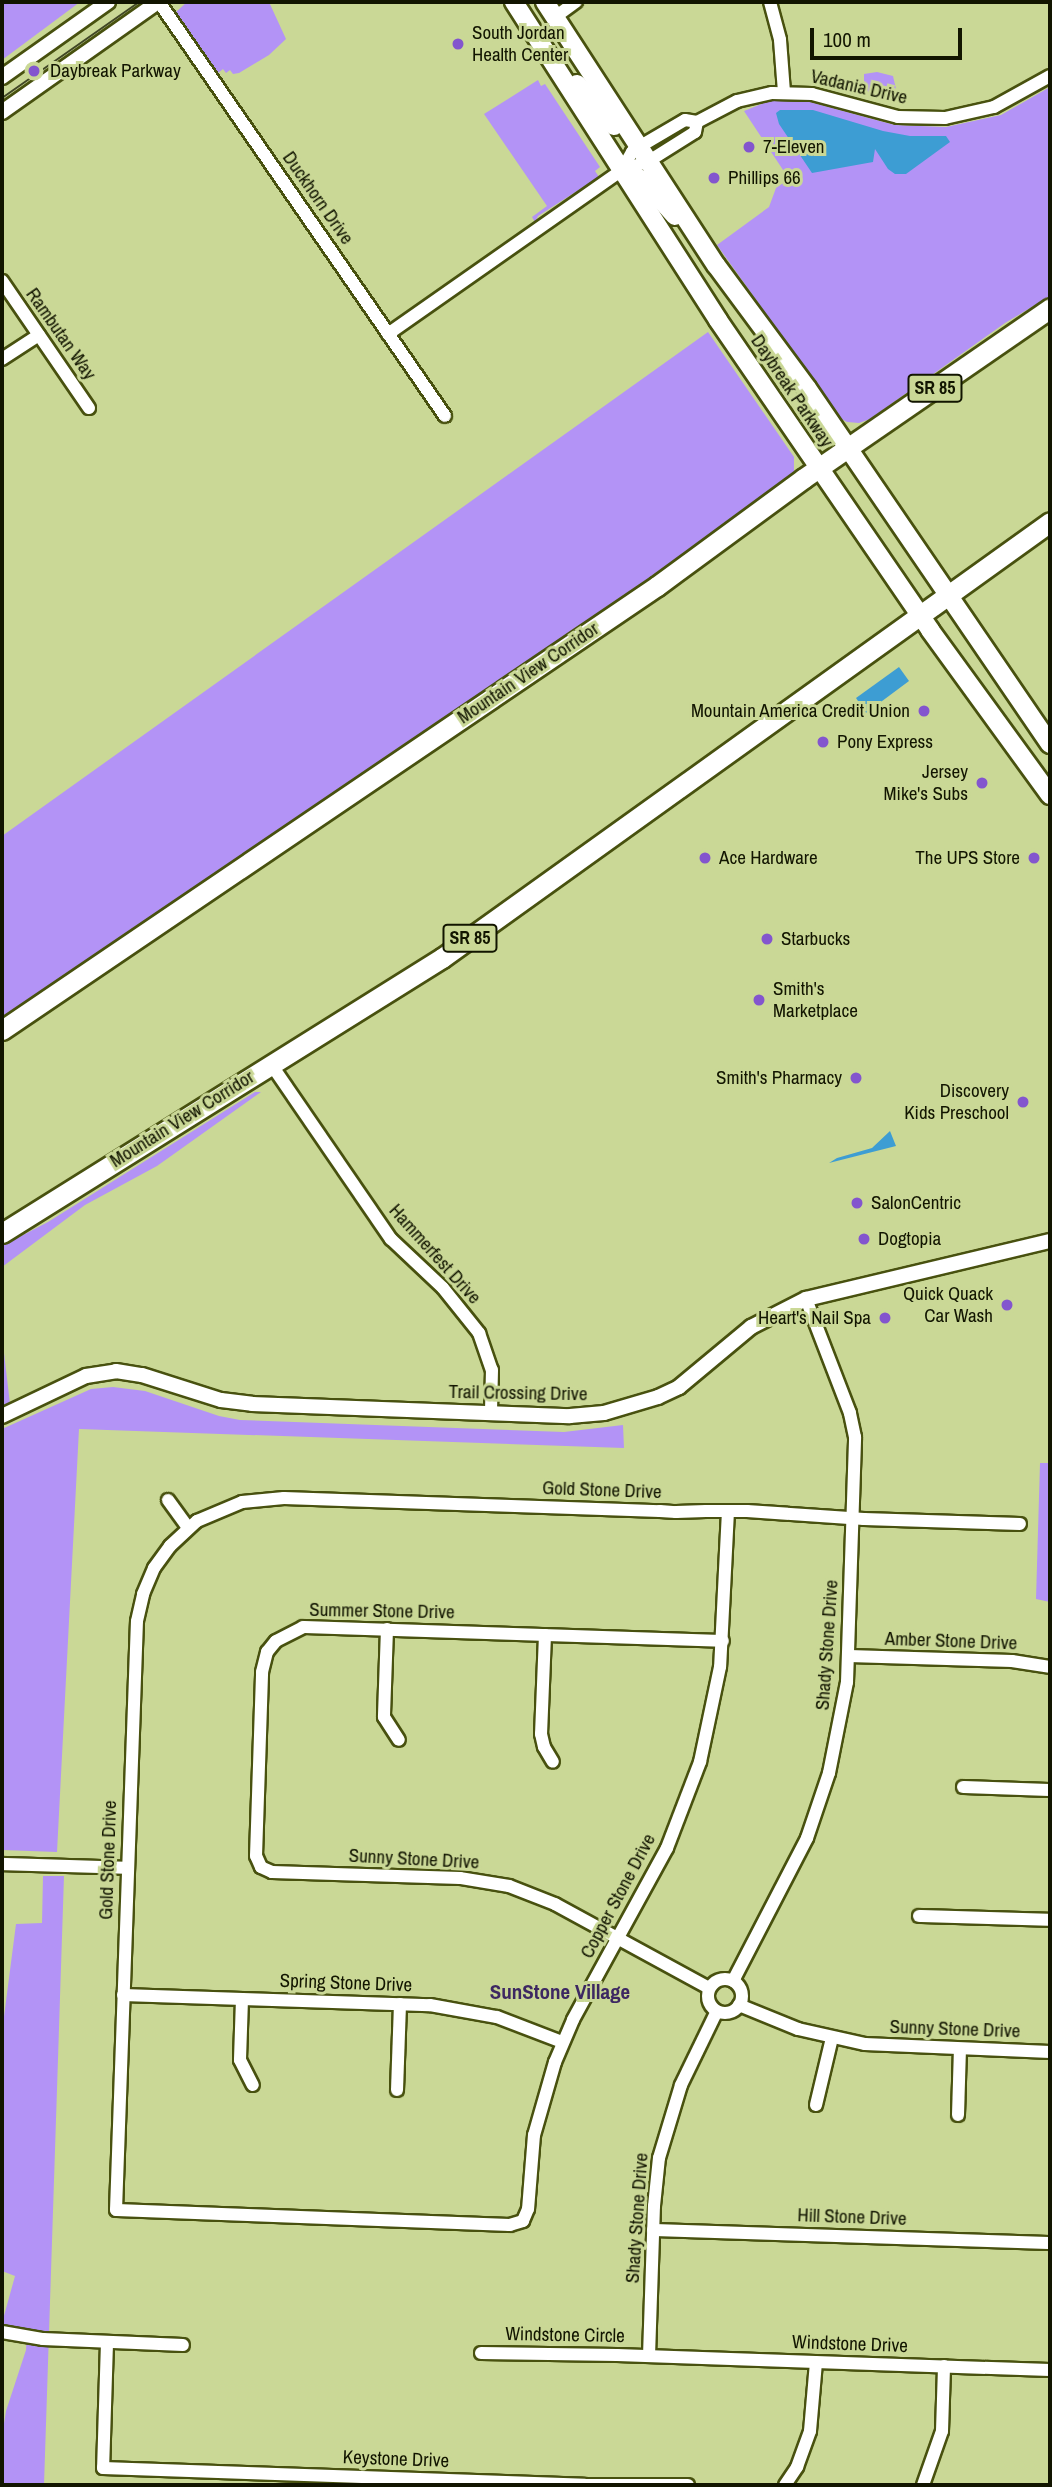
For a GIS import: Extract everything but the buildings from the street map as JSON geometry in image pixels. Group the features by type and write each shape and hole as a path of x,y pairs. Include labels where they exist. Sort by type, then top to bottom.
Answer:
{"highway":[{"name":"Mountain View Corridor","path":"2,1031 657,586 848,447 1050,309"},
{"name":"Mountain View Corridor","path":"2,1233 442,958 1050,522"}],"main road":[{"name":"Daybreak Parkway","path":"514,2 718,320 920,615 1050,795"},
{"name":"Daybreak Parkway","path":"550,9 640,153 848,447 1050,744"},
{"path":"548,54 640,153"},
{"path":"622,170 643,180 702,243"}],"street":[{"path":"2,77 108,2"},
{"path":"2,112 158,2"},
{"name":"Duckhorn Drive","path":"158,2 445,416"},
{"path":"550,9 576,2"},
{"path":"770,2 780,40 784,92"},
{"name":"Vadania Drive","path":"388,334 622,170 640,153 695,132 697,122 737,101 784,92 826,96 906,118 945,118 994,107 1050,76"},
{"name":"Vadania Drive","path":"622,170 640,153"},
{"name":"Rambutan Way","path":"2,281 89,408"},
{"path":"2,359 39,335"},
{"name":"Hammerfest Drive","path":"271,1064 391,1238 443,1288 479,1333 492,1370 491,1412"},
{"name":"Trail Crossing Drive","path":"2,1416 86,1376 116,1371 142,1375 221,1400 240,1403 570,1416 604,1413 658,1397 697,1375 751,1327 806,1299 1050,1241"},
{"name":"Shady Stone Drive","path":"733,1980 790,1874 815,1817 840,1727 849,1656 854,1429 806,1299"},
{"name":"Gold Stone Drive","path":"116,2210 139,1607 154,1568 188,1528 229,1506 269,1498 728,1511 1020,1524"},
{"path":"168,1500 188,1528"},
{"name":"Copper Stone Drive","path":"116,2210 519,2223 527,2213 531,2158 538,2118 562,2042 667,1848 693,1784 712,1714 723,1641 728,1511"},
{"name":"Summer Stone Drive","path":"261,1867 256,1859 256,1843 262,1672 267,1652 282,1636 303,1627 723,1641"},
{"path":"387,1629 384,1717 400,1740"},
{"path":"545,1635 541,1734 544,1747 553,1762"},
{"name":"Amber Stone Drive","path":"849,1656 1012,1661 1050,1667"},
{"path":"963,1787 1050,1790"},
{"path":"2,1864 127,1868"},
{"name":"Sunny Stone Drive","path":"261,1867 272,1872 460,1878 493,1883 548,1900 709,1988"},
{"path":"919,1916 1050,1920"},
{"path":"717,1980 733,1980 742,1994 739,2005 727,2013 717,2011 709,2004 709,1988 717,1980"},
{"name":"Spring Stone Drive","path":"123,1995 400,2004 475,2012 562,2042"},
{"path":"242,1999 240,2060 253,2085"},
{"path":"397,2090 400,2004"},
{"name":"Sunny Stone Drive","path":"739,2005 779,2022 832,2038 881,2046 1050,2052"},
{"name":"Shady Stone Drive","path":"649,2356 657,2173 667,2124 685,2075 717,2011"},
{"path":"816,2105 832,2038"},
{"path":"958,2115 960,2049"},
{"name":"Hill Stone Drive","path":"653,2230 1050,2243"},
{"path":"2,2332 34,2339 183,2345"},
{"name":"Keystone Drive","path":"107,2343 103,2468 572,2485 688,2485"},
{"name":"Windstone Circle","path":"481,2353 649,2356"},
{"name":"Windstone Drive","path":"649,2356 1050,2370"},
{"path":"785,2485 797,2467 810,2431 816,2362"},
{"path":"923,2485 940,2439 944,2366"}],"shaded area":[{"path":"2,2 80,2 2,60"},
{"path":"187,2 269,2 286,39 269,55 239,73 233,74 230,70 226,73 223,69 218,73 176,12"},
{"path":"877,72 893,76 896,89 892,100 864,91 864,74"},
{"path":"538,80 541,86 545,84 600,167 595,171 599,177 538,216 535,222 532,217 547,206 484,114"},
{"path":"1050,87 1050,296 1005,323 870,419 859,423 840,418 717,245 769,207 776,188 789,179 744,111 769,101 799,99 895,125 946,127 1001,115"},
{"path":"708,332 794,457 794,472 788,480 523,669 2,1024 2,836"},
{"path":"255,1092 261,1092 157,1166 85,1205 2,1267 2,1246 48,1222"},
{"path":"2,1336 10,1404 2,1408"},
{"path":"113,1387 145,1391 219,1416 240,1420 564,1432 623,1425 624,1448 79,1429 57,1852 2,1850 2,1429 91,1389"},
{"path":"1040,1463 1050,1463 1050,1602 1036,1599"},
{"path":"43,1876 64,1876 44,2485 2,2485 2,2436 6,2411 26,2350 27,2332 2,2323 15,2276 2,2271 2,2032 16,1924 42,1923"}],"water":[{"path":"780,110 813,110 883,131 910,136 946,136 950,142 906,174 895,174 888,169 875,149 873,162 812,173 779,124 776,113"},
{"path":"899,667 909,681 866,713 856,698"},
{"path":"890,1131 896,1146 829,1163 872,1148"}],"tram line":[{"path":"2,98 139,2"}],"place":[{"name":"South Jordan Health Center","path":"458,44"},
{"name":"Daybreak Parkway","path":"34,71"},
{"name":"7-Eleven","path":"749,147"},
{"name":"Phillips 66","path":"714,178"},
{"name":"Mountain America Credit Union","path":"924,711"},
{"name":"Pony Express","path":"823,742"},
{"name":"Jersey Mike's Subs","path":"982,783"},
{"name":"Ace Hardware","path":"705,858"},
{"name":"The UPS Store","path":"1034,858"},
{"name":"Starbucks","path":"767,939"},
{"name":"Smith's Marketplace","path":"759,1000"},
{"name":"Smith's Pharmacy","path":"856,1078"},
{"name":"Discovery Kids Preschool","path":"1023,1102"},
{"name":"SalonCentric","path":"857,1203"},
{"name":"Dogtopia","path":"864,1239"},
{"name":"Quick Quack Car Wash","path":"1007,1305"},
{"name":"Heart's Nail Spa","path":"885,1318"}],"district":[{"name":"SunStone Village","path":"560,1992"}]}
